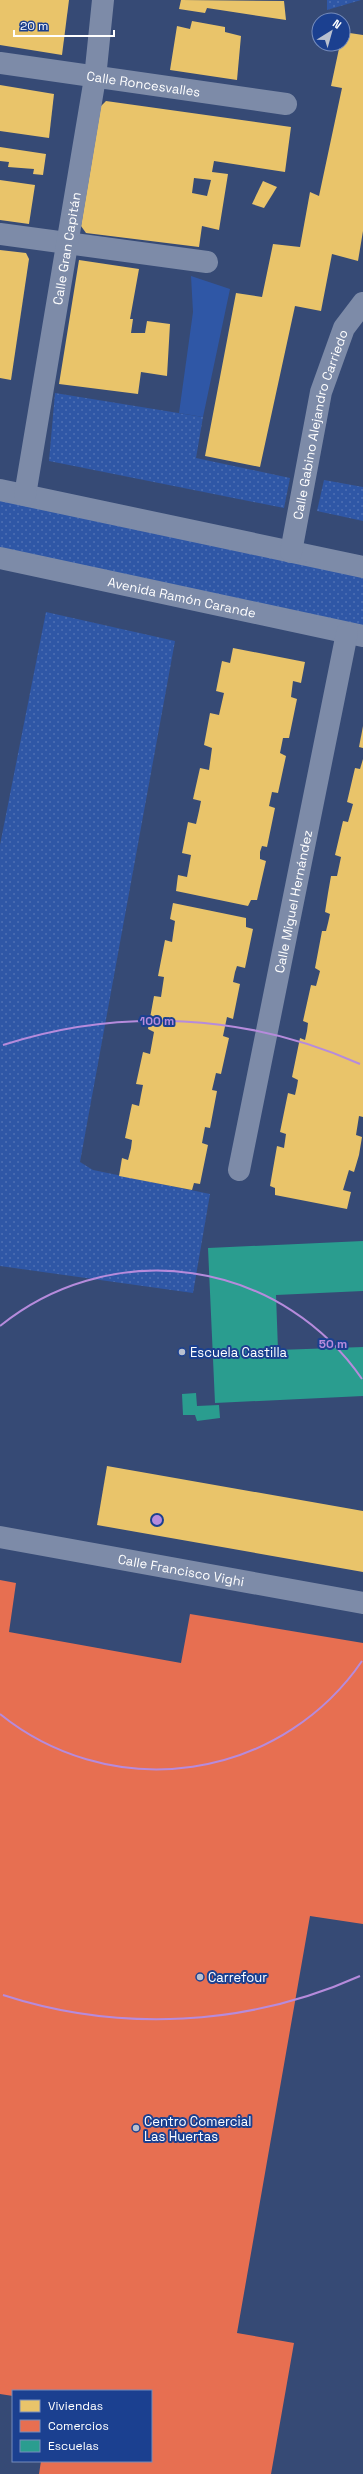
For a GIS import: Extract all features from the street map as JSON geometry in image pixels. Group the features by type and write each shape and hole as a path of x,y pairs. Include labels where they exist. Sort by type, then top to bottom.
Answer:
{"street":[{"name":"Calle Gran Capitán","path":"25,495 69,244 95,78 102,0"},
{"name":"Calle Roncesvalles","path":"0,63 95,78 286,104"},
{"path":"0,234 207,262"},
{"name":"Calle Gabino Alejandro Carriedo","path":"291,552 322,392 344,328 363,303"},
{"path":"0,490 363,567"},
{"name":"Avenida Ramón Carande","path":"0,558 355,634"},
{"name":"Calle Miguel Hernández","path":"239,1170 355,634"},
{"name":"Calle Francisco Vighi","path":"0,1537 363,1602"}],"shaded area":[{"path":"327,0 361,0 327,10"},
{"path":"191,276 230,289 203,417 179,413 193,312"},
{"path":"55,393 203,417 196,458 290,478 284,508 49,461"},
{"path":"324,480 363,487 363,521 317,511"},
{"path":"0,497 363,569 363,634 0,559"},
{"path":"46,612 175,641 80,1162 93,1170 210,1194 193,1293 0,1266 0,845"}],"building: Viviendas":[{"path":"0,0 69,0 62,55 0,45"},
{"path":"181,0 284,1 286,20 207,8 205,13 179,9"},
{"path":"192,21 225,27 225,32 241,36 237,80 170,70 177,26 190,29"},
{"path":"351,33 363,35 363,231 358,261 332,254 321,311 295,306 260,467 205,456 236,293 262,297 273,244 300,247 310,192 319,196 342,88 331,86 338,52 351,52"},
{"path":"0,85 54,94 49,138 0,131"},
{"path":"106,101 291,127 285,172 214,161 212,172 228,174 219,230 202,226 199,247 86,233 81,226 101,106","holes":["194,178 211,180 207,196 192,193"]},
{"path":"0,147 46,154 43,175 33,174 34,169 8,167 9,162 0,161"},
{"path":"0,180 35,185 29,224 0,220"},
{"path":"263,181 277,187 264,208 252,204"},
{"path":"0,250 26,253 29,259 11,380 0,378"},
{"path":"79,260 139,269 130,319 133,319 131,333 145,333 147,321 170,324 167,376 141,372 138,394 59,384"},
{"path":"233,648 305,662 301,683 293,681 291,697 297,699 289,738 283,738 280,753 286,756 278,793 272,792 269,806 275,808 267,847 262,846 260,852 260,859 266,861 257,900 251,900 248,906 176,891 178,875 187,877 191,855 182,853 188,822 196,824 199,811 201,801 193,799 200,768 209,770 212,748 204,745 210,713 219,715 224,693 216,691 222,661 230,663"},
{"path":"363,726 363,748 359,747"},
{"path":"363,759 363,1117 359,1116 356,1135 362,1137 359,1155 354,1172 349,1170 343,1190 351,1192 347,1209 275,1195 275,1188 270,1186 277,1146 284,1148 286,1134 280,1132 288,1093 295,1095 297,1086 298,1080 292,1077 300,1038 305,1040 307,1031 308,1023 303,1021 311,985 316,986 320,971 315,968 322,931 326,931 330,914 325,912 331,876 337,876 341,857 335,855 343,821 348,822 353,804 347,802 355,768 360,769"},
{"path":"173,903 246,918 246,927 253,929 245,968 237,966 235,972 233,982 240,984 233,1019 227,1017 223,1036 229,1038 221,1074 216,1073 212,1090 217,1091 210,1128 205,1127 202,1143 208,1145 200,1184 194,1183 192,1190 119,1176 122,1158 128,1160 131,1148 132,1140 125,1138 132,1104 139,1106 143,1085 136,1084 143,1052 150,1054 154,1032 148,1029 154,996 161,997 164,977 158,976 165,940 172,942 175,921 170,919"},
{"path":"107,1466 363,1511 363,1572 97,1525"}],"building: Comercios":[{"name":"Centro Comercial Las Huertas","path":"0,1580 16,1583 9,1632 181,1663 190,1614 363,1643 363,1924 310,1916 237,2333 294,2343 271,2474 39,2474 41,2462 152,2462 152,2390 12,2390 12,2396 0,2394"}],"building: Escuelas":[{"path":"363,1241 363,1291 276,1295 278,1350 363,1347 363,1396 215,1403 208,1248"},
{"path":"196,1393 197,1406 219,1405 220,1418 197,1421 195,1415 183,1415 182,1394"}],"place":[{"name":"Escuela Castilla","path":"182,1352"},
{"name":"Carrefour","path":"200,1977"},
{"name":"Centro Comercial Las Huertas","path":"136,2128"}]}
